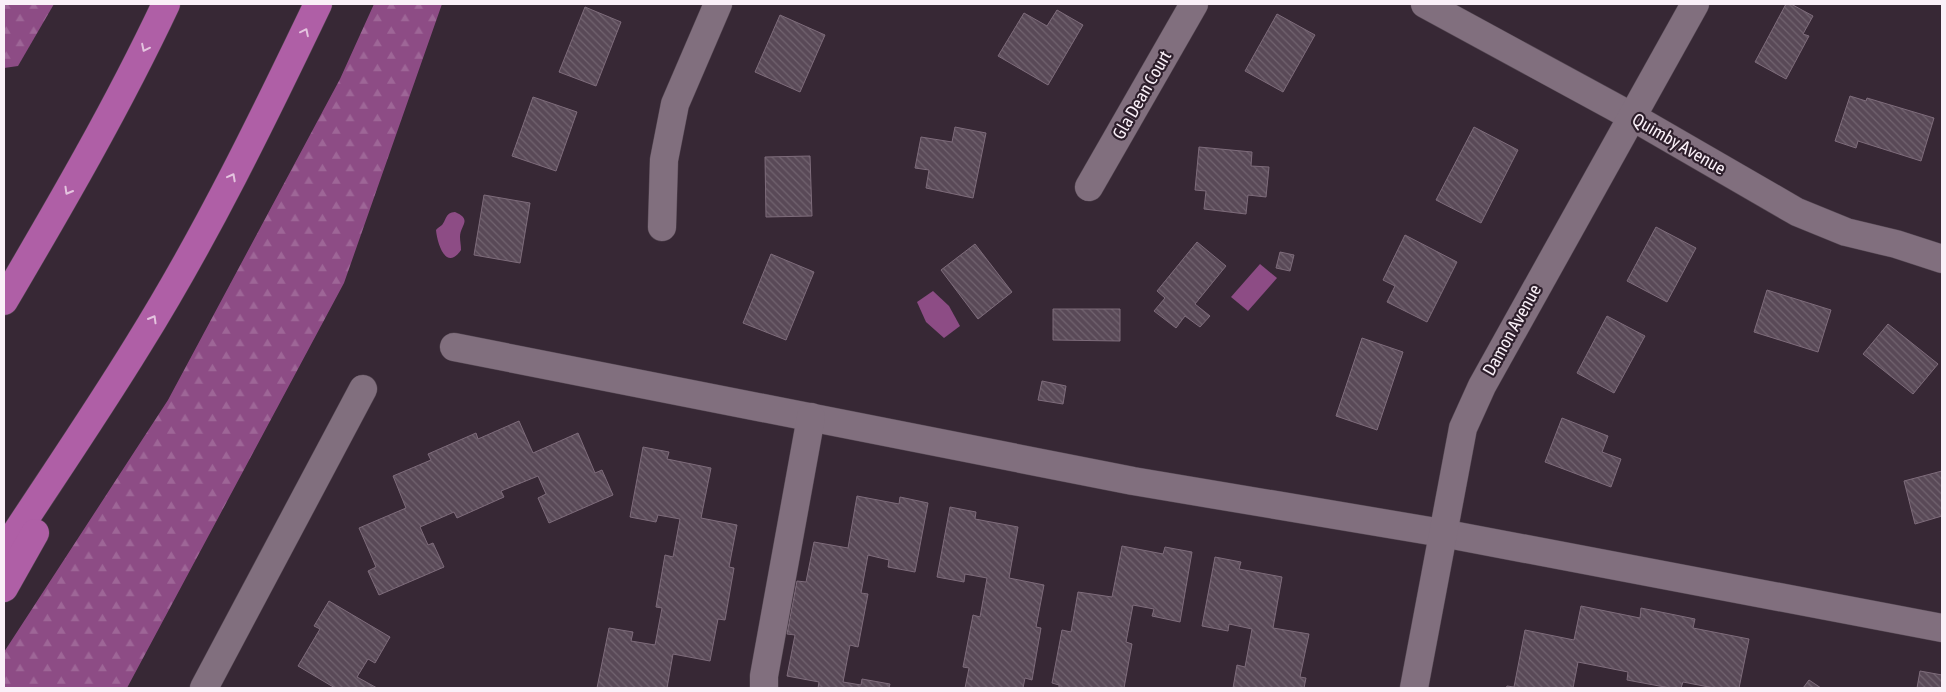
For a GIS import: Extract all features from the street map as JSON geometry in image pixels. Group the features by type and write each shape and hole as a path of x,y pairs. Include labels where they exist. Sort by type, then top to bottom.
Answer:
{"highway":[{"path":"4,302 86,160 166,4"},
{"path":"4,588 139,344 207,226 268,109 318,4"},
{"path":"4,551 139,344"}],"street":[{"path":"662,227 664,160 675,104 718,4"},
{"name":"Gla Dean Court","path":"1089,187 1194,4"},
{"name":"Quimby Avenue","path":"1425,4 1631,116 1796,212 1846,232 1896,244 1942,259"},
{"name":"Damon Avenue","path":"1414,688 1463,428 1478,394 1695,4"},
{"path":"454,347 1134,481 1442,533 1942,628"},
{"path":"204,688 363,389"},
{"path":"764,688 764,676 811,417"}],"green space":[{"path":"4,4 54,4 18,66 4,68"},
{"path":"374,4 442,4 344,283 127,688 4,688 4,652 168,400 340,79"}],"water":[{"path":"455,212 463,218 464,223 460,237 461,250 456,256 451,258 447,257 440,248 436,230 442,225 448,215"},
{"path":"1260,264 1277,278 1248,311 1231,297"},
{"path":"933,291 949,306 960,326 944,338 926,322 917,302"}],"building":[{"path":"1786,4 1791,4 1813,16 1803,34 1809,36 1786,79 1755,62"},
{"path":"585,7 621,22 596,86 559,72"},
{"path":"1057,10 1083,25 1048,85 998,56 1024,13 1047,26"},
{"path":"1277,14 1315,35 1283,92 1245,71"},
{"path":"780,15 825,35 800,92 755,72"},
{"path":"1850,96 1866,101 1867,98 1934,118 1921,161 1858,141 1856,148 1835,141"},
{"path":"533,97 577,112 556,171 512,156"},
{"path":"955,127 986,133 973,198 926,188 929,170 915,168 921,137 952,142"},
{"path":"1474,127 1518,150 1481,223 1436,200"},
{"path":"1199,147 1252,152 1251,166 1269,167 1266,197 1248,195 1246,214 1204,209 1206,191 1195,190"},
{"path":"810,156 812,216 766,217 765,157"},
{"path":"484,195 530,203 520,263 474,255"},
{"path":"1656,227 1696,248 1667,302 1627,281"},
{"path":"1405,235 1457,262 1427,322 1387,302 1395,286 1383,280"},
{"path":"1197,242 1226,266 1195,304 1210,316 1200,327 1185,316 1176,328 1154,311 1165,298 1157,291"},
{"path":"975,244 1012,292 978,319 941,270"},
{"path":"1280,252 1294,255 1290,271 1276,268"},
{"path":"771,254 814,272 786,340 743,323"},
{"path":"1767,290 1831,310 1818,352 1754,332"},
{"path":"1053,309 1120,309 1120,341 1053,340"},
{"path":"1607,316 1645,336 1614,393 1577,373"},
{"path":"1888,324 1938,364 1913,394 1863,354"},
{"path":"1362,338 1403,352 1377,430 1336,416"},
{"path":"1042,381 1066,386 1063,404 1038,400"},
{"path":"1562,418 1608,436 1602,452 1621,459 1611,487 1545,462"},
{"path":"519,421 533,453 578,433 595,473 602,470 613,495 549,523 538,498 546,494 538,476 501,491 504,497 457,518 454,512 420,527 428,545 433,543 444,567 379,595 368,571 376,567 359,528 406,508 393,476 431,460 428,454 476,433 478,439"},
{"path":"643,447 669,452 667,459 711,468 701,518 737,525 729,567 734,568 725,620 718,619 710,661 673,654 667,688 597,688 609,628 633,632 631,641 655,645 662,608 656,607 665,555 673,557 680,519 658,515 656,522 630,517"},
{"path":"1942,471 1942,516 1915,524 1904,481"},
{"path":"857,496 899,504 900,497 928,503 915,572 888,567 889,560 868,555 861,593 868,594 858,647 850,645 843,682 861,685 862,679 890,684 889,688 818,688 819,682 787,676 795,635 787,634 797,581 806,582 814,542 848,548"},
{"path":"950,507 976,512 975,519 1018,527 1009,578 1044,585 1036,627 1041,628 1032,680 1025,678 1023,688 965,688 969,668 963,667 973,615 980,617 987,578 965,574 964,582 937,577"},
{"path":"1122,546 1163,554 1165,547 1192,552 1180,622 1152,616 1154,609 1133,605 1126,642 1132,644 1124,688 1059,688 1059,685 1052,683 1062,630 1071,632 1078,592 1112,597"},
{"path":"1215,557 1241,562 1239,569 1282,577 1273,628 1309,634 1300,677 1306,678 1304,688 1233,688 1237,665 1245,667 1252,629 1229,624 1228,631 1202,626"},
{"path":"329,601 390,637 375,663 368,659 357,677 377,688 335,688 298,666 320,629 314,626"},
{"path":"1581,606 1640,618 1641,608 1695,619 1693,628 1749,639 1739,688 1714,688 1683,682 1681,688 1670,688 1627,680 1628,672 1578,662 1573,688 1506,688 1507,686 1514,687 1525,630 1574,640"},
{"path":"1920,671 1942,675 1942,688 1917,688"},
{"path":"1809,680 1821,688 1803,688"}]}
